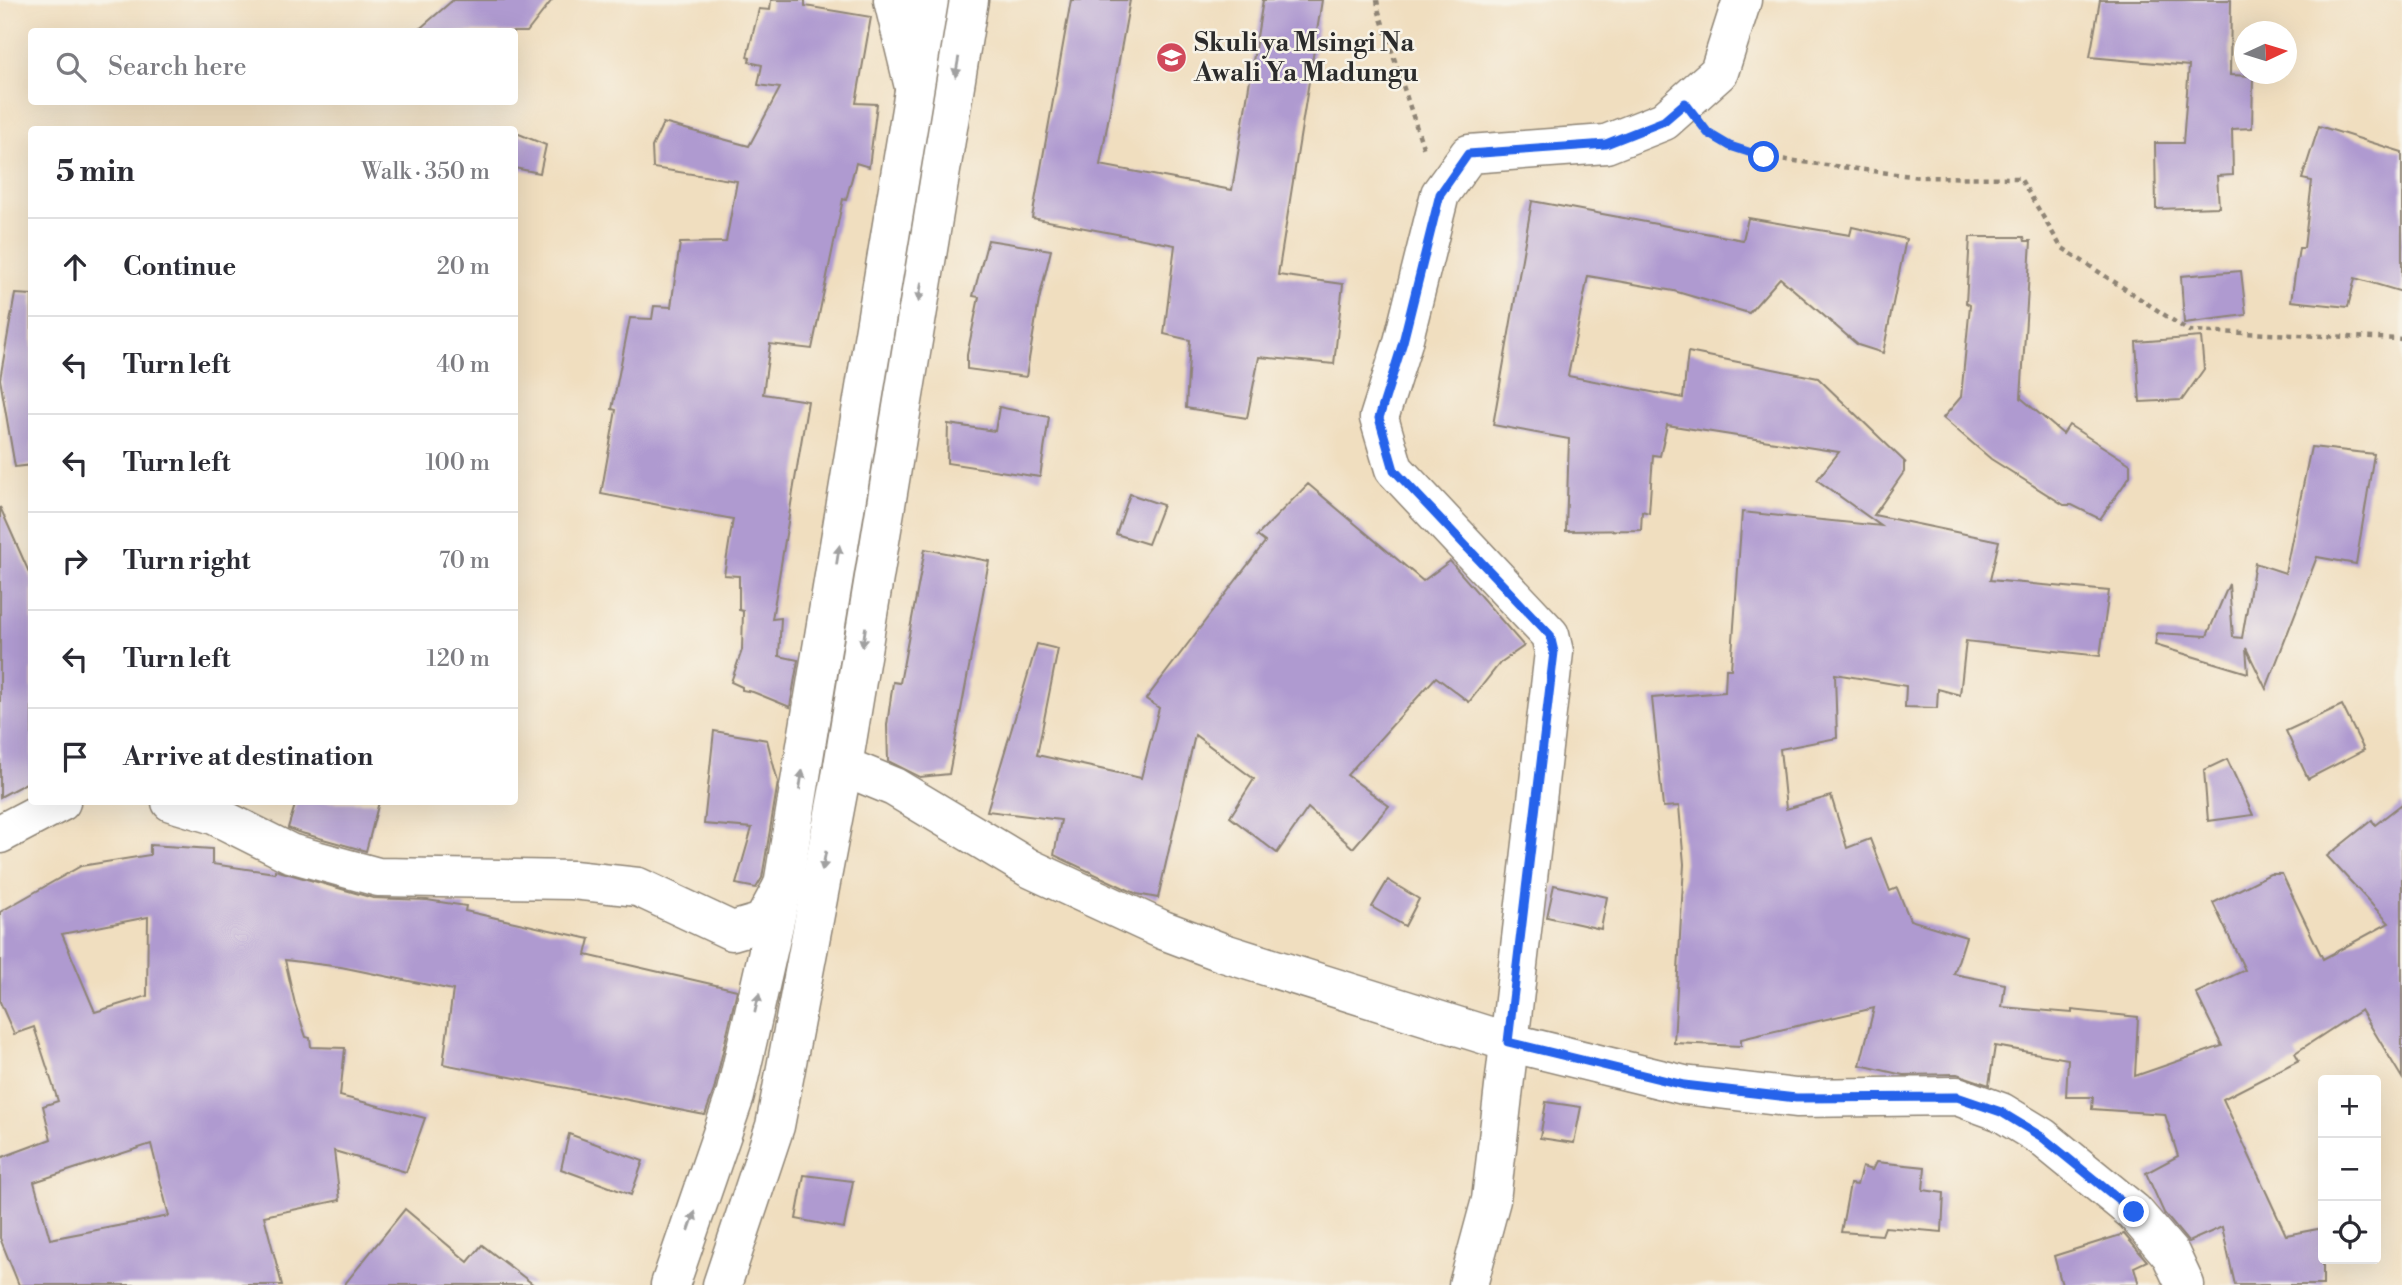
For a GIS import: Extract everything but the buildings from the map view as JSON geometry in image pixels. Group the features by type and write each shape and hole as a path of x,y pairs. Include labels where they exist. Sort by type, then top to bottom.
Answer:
{"street":[{"path":"894,0 914,87"},
{"path":"670,1285 735,1096 783,885 929,0"},
{"path":"722,1285 775,1126 843,766 969,0"},
{"path":"1468,1285 1491,1200 1554,652 1550,635 1394,470 1379,418 1403,342 1440,194 1468,154 1606,144 1664,121 1719,72 1742,0"},
{"path":"843,766 894,788 1029,868 1163,930 1224,954 1508,1042 1684,1085 1796,1098 1957,1097 2001,1112 2042,1137 2134,1212 2171,1255 2185,1285"},
{"path":"0,834 55,805"},
{"path":"181,805 214,815 290,853 378,877 573,880 638,887 732,931 763,922 783,885"}],"path":[{"path":"1377,0 1409,109 1440,194"},
{"path":"1685,103 1708,133 1730,146 1764,157 1919,177 2020,178 2061,247 2189,331 2402,339"}],"place":[{"name":"Skuli ya Msingi Na Awali Ya Madungu","path":"1171,58"}],"route":[{"path":"1764,157 1730,146 1708,133 1685,103 1664,121 1606,144 1468,154 1440,194 1403,342 1379,418 1394,470 1550,635 1554,652 1508,1042 1684,1085 1796,1098 1957,1097 2001,1112 2042,1137 2134,1212"}]}
